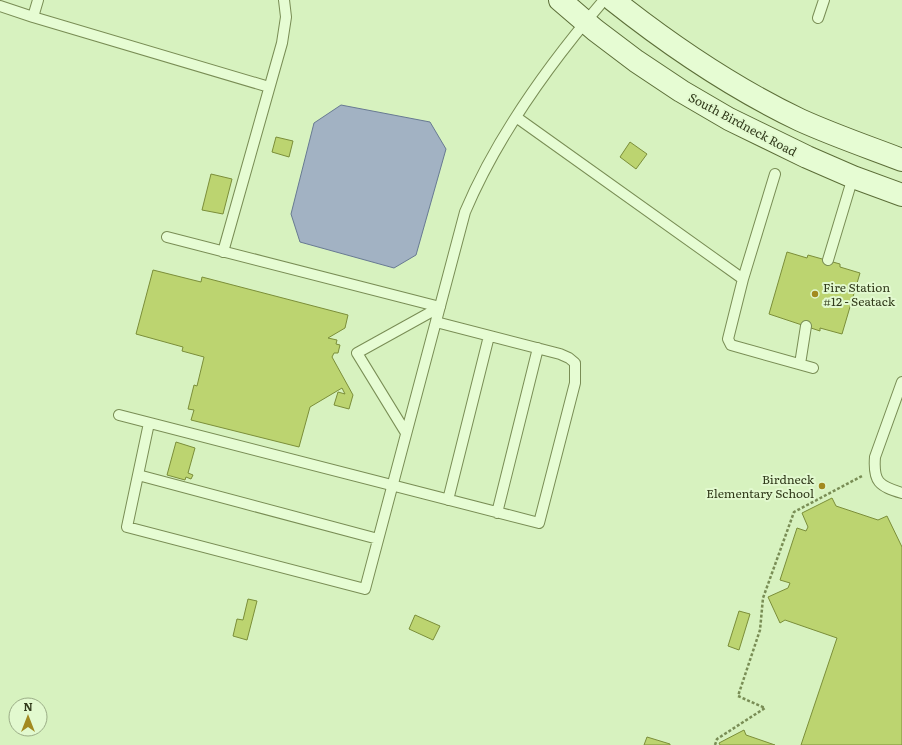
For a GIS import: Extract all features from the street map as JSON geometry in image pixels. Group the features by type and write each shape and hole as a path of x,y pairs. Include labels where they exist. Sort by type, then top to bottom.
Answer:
{"main road":[{"name":"South Birdneck Road","path":"560,0 585,22 636,61 681,91 728,119 807,157 853,177 902,195"},
{"path":"613,0 641,22 721,77 800,120 902,160"}],"lane":[{"path":"33,17 38,0"},
{"path":"223,252 282,44 286,17 284,0"},
{"path":"149,423 127,527 365,589 465,212 482,173 497,146 533,91 585,22 604,0"},
{"path":"818,18 824,0"},
{"path":"0,6 269,87"},
{"path":"516,117 744,279"},
{"path":"775,174 728,339 731,345 813,368"},
{"path":"828,260 853,177"},
{"path":"167,237 440,307"},
{"path":"406,433 358,353 440,307"},
{"path":"119,415 539,523 575,383 575,364 569,358 560,354 436,322"},
{"path":"800,364 806,326"},
{"path":"448,500 490,336"},
{"path":"497,513 538,348"},
{"path":"902,382 875,457 874,470 878,480 885,488 902,493"},
{"path":"138,475 378,539"}],"path":[{"path":"715,745 717,739 765,708 738,696 760,630 763,598 794,512 874,470"}],"water":[{"path":"341,105 430,122 446,149 416,255 394,268 300,242 291,214 314,123"}],"building":[{"path":"276,137 293,141 289,157 272,152"},
{"path":"630,142 647,154 636,169 620,157"},
{"path":"211,174 232,179 223,214 202,210"},
{"name":"Fire Station #12 - Seatack","path":"787,252 807,258 808,255 840,264 840,267 860,273 842,334 820,328 820,331 769,314"},
{"path":"153,270 201,282 202,277 348,315 345,328 328,338 337,340 336,344 340,345 338,353 334,353 332,357 353,395 349,409 334,405 338,392 345,394 342,388 310,407 299,447 191,420 194,410 188,409 194,385 197,386 204,357 182,351 183,347 136,334"},
{"path":"176,442 195,448 188,473 193,475 191,479 186,477 185,480 167,475"},
{"path":"832,498 836,506 878,520 887,516 902,547 902,745 801,745 837,638 785,620 780,623 768,597 788,588 790,583 780,580 797,528 806,531 808,527 802,513"},
{"path":"248,599 257,601 247,640 233,636 237,619 243,620"},
{"path":"739,611 750,614 739,650 728,646"},
{"path":"415,615 440,626 433,640 409,629"},
{"path":"744,730 746,735 775,745 720,745 719,743"},
{"path":"647,737 670,744 670,745 644,745"}],"place":[{"name":"Fire Station #12 - Seatack","path":"815,294"},
{"name":"Birdneck Elementary School","path":"822,486"}]}
